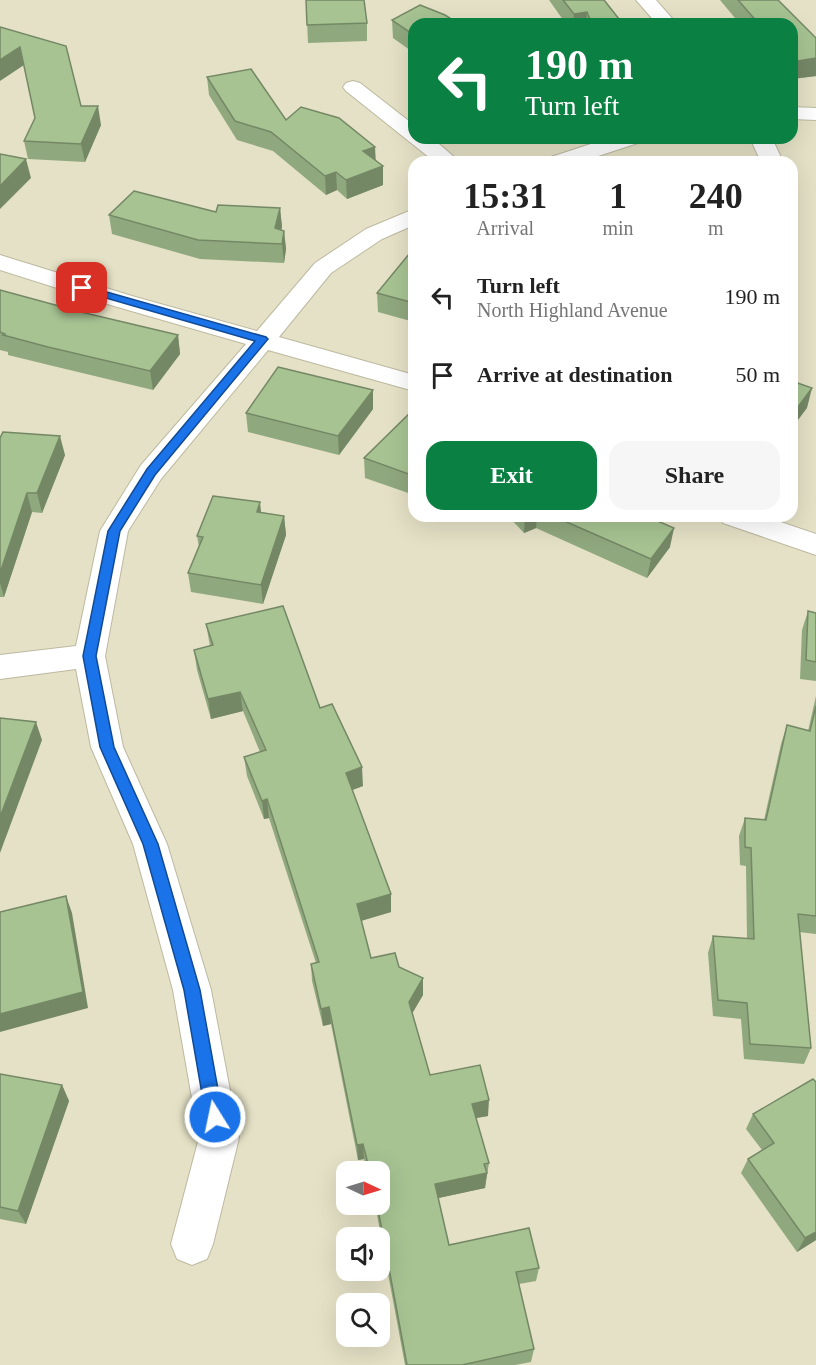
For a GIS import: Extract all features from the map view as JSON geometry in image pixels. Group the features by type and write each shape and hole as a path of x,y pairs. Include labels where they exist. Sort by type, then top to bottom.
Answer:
{"street":[{"path":"646,0 662,18"},
{"path":"353,87 408,130"},
{"path":"798,113 816,114"},
{"path":"426,144 441,156"},
{"path":"578,156 612,144"},
{"path":"192,1244 219,1138 192,990 150,844 107,747 89,656 114,531 151,472 323,267 374,234 408,219"},
{"path":"0,262 123,301 408,381"},
{"path":"750,522 816,545"},
{"path":"0,667 89,656"}],"building":[{"path":"306,0 364,0 367,23 307,25"},
{"path":"563,0 604,0 618,18 590,18 587,12 574,14"},
{"path":"738,0 778,0 796,18 754,18"},
{"path":"420,5 450,18 408,18 408,31 392,20"},
{"path":"798,20 816,38 816,58 798,61"},
{"path":"0,27 66,46 81,106 98,106 81,144 24,141 35,118 20,47 0,60"},
{"path":"251,69 286,120 301,107 339,118 375,147 363,151 383,166 346,180 336,172 325,176 271,132 235,121 207,77"},
{"path":"0,154 26,159 0,186"},
{"path":"134,191 216,212 218,205 280,208 275,228 284,231 282,244 198,240 109,215"},
{"path":"408,255 408,301 377,293"},
{"path":"0,290 178,335 150,371 48,347 3,335 5,334 0,332"},
{"path":"278,367 373,390 338,436 246,413"},
{"path":"798,383 812,388 798,407"},
{"path":"408,415 408,474 364,458"},
{"path":"3,432 60,436 37,493 27,493 0,573 0,438"},
{"path":"213,496 260,502 257,512 284,516 261,585 188,573 203,537 197,536"},
{"path":"567,522 660,522 674,528 651,559"},
{"path":"283,606 320,708 332,704 362,767 346,773 391,894 357,904 371,958 395,953 399,967 423,978 409,1002 430,1075 480,1065 489,1100 472,1104 489,1163 484,1164 487,1173 435,1184 449,1245 529,1228 539,1268 516,1272 534,1349 462,1365 407,1365 390,1274 390,1227 381,1227 379,1215 390,1215 390,1161 367,1161 363,1144 357,1145 329,1007 321,1009 311,964 319,962 267,799 262,801 244,757 266,750 240,692 208,699 194,650 213,645 206,624"},
{"path":"808,611 816,613 816,662 806,660"},
{"path":"816,706 816,916 798,914 811,1048 750,1044 747,1003 718,1000 713,936 754,939 751,848 745,847 745,818 766,820 787,725 810,731"},
{"path":"0,718 36,722 0,817"},
{"path":"66,896 83,992 0,1014 0,912"},
{"path":"0,1074 62,1085 18,1211 0,1207"},
{"path":"813,1079 816,1082 816,1232 805,1238 748,1159 774,1143 753,1114"}],"route":[{"path":"82,288 262,339 151,472 114,531 89,656 107,747 150,844 192,990 215,1117"}]}
